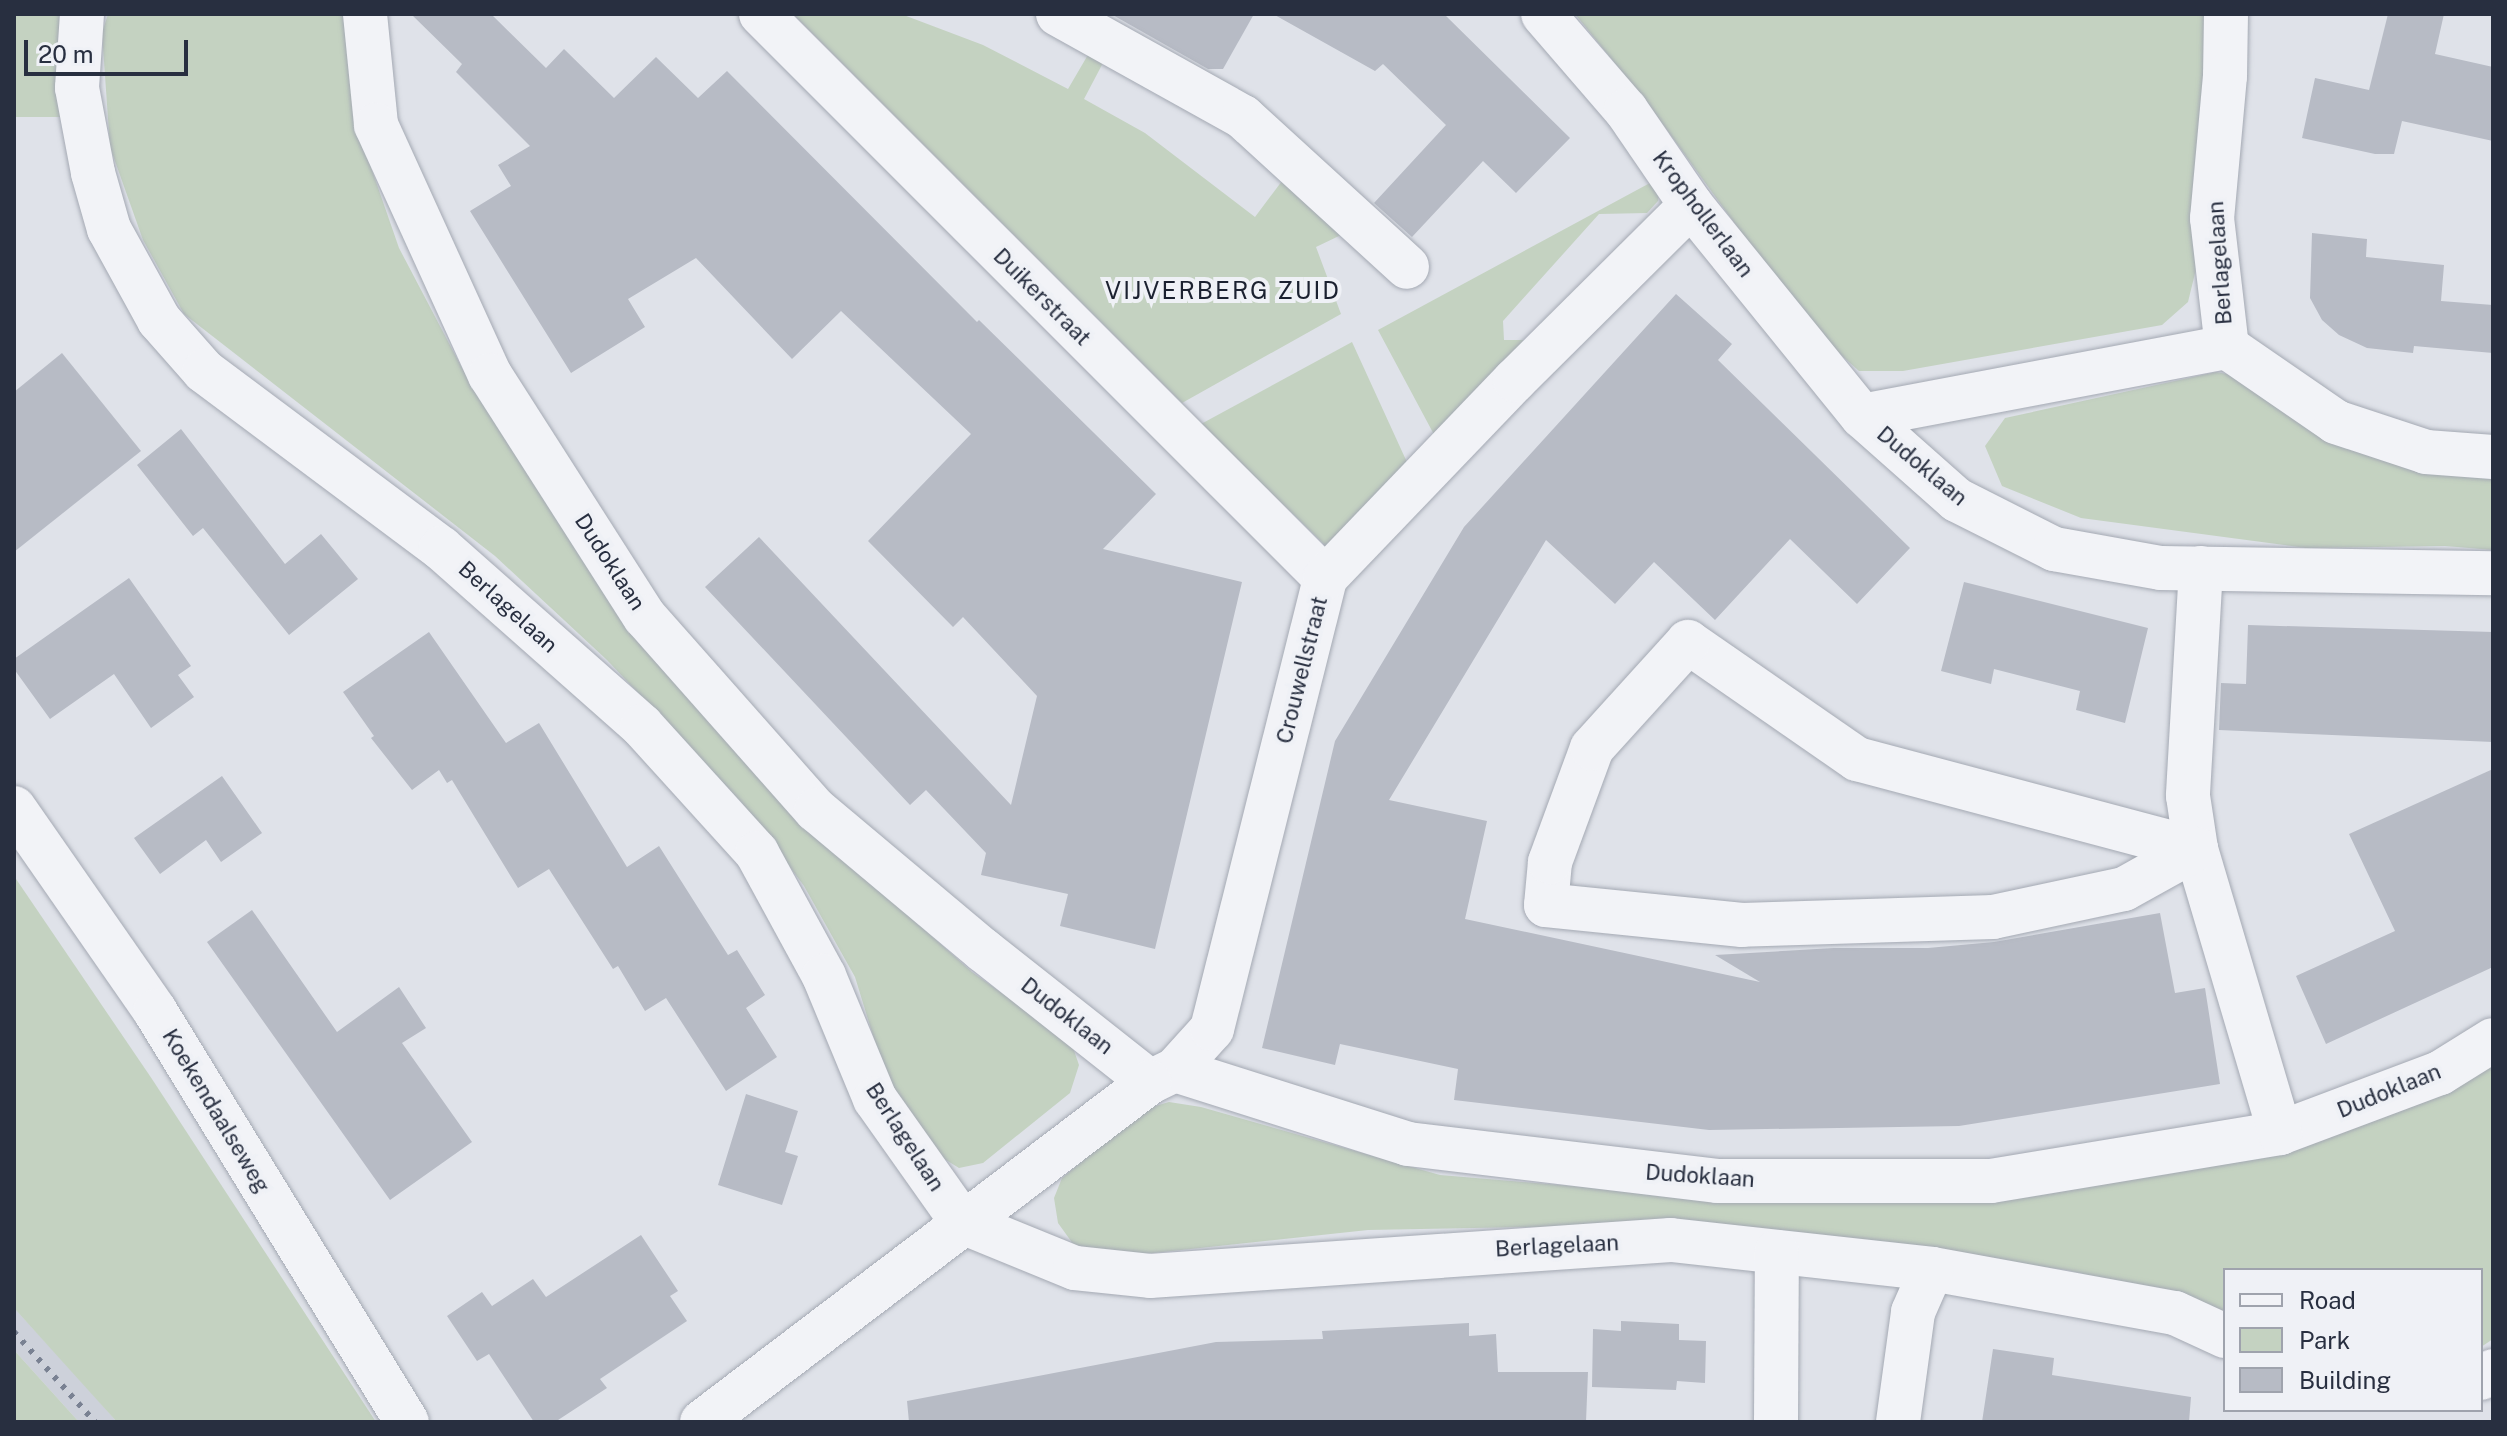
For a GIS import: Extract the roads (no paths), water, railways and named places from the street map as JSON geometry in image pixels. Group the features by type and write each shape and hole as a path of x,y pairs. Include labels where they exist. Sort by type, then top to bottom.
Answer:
{"street":[{"name":"Berlagelaan","path":"82,14 77,88 93,173 109,229 159,320 204,371 441,548 630,715 757,853 824,976 875,1099 962,1222 1075,1268 1150,1276 1671,1240 1932,1269 2175,1313 2223,1335"},
{"name":"Dudoklaan","path":"365,14 376,125 490,375 645,617 816,810 983,950 1162,1076 1408,1144 1717,1181 1991,1181 2280,1133 2440,1073 2493,1040"},
{"name":"Duikerstraat","path":"761,14 1325,578"},
{"path":"1058,14 1243,117 1407,267"},
{"name":"Krophollerlaan","path":"1543,14 1626,110 1691,205 1862,416"},
{"name":"Berlagelaan","path":"2226,14 2225,76 2212,218 2227,347 2336,422 2426,452 2493,457"},
{"name":"Berlagelaan","path":"2225,76 2255,14"},
{"name":"Crouwellstraat","path":"1162,1076 1212,1029 1325,578 1515,380 1691,205"},
{"name":"Dudoklaan","path":"1862,416 2227,347"},
{"name":"Dudoklaan","path":"1862,416 1957,500 2054,549 2161,568 2493,573"},
{"path":"2201,568 2188,796 2196,849 2280,1133"},
{"path":"1688,642 1857,759 2196,849 2124,889 1993,917 1742,925 1546,905 1550,862 1592,748 1688,642"},
{"name":"Koekendaalseweg","path":"14,808 155,1011 407,1422"},
{"path":"702,1422 902,1272 962,1222 1162,1076"},
{"path":"1776,1422 1777,1252"},
{"path":"1898,1422 1913,1312 1932,1269"}],"railway":[{"path":"14,1332 95,1422"}],"district":[{"name":"VIJVERBERG ZUID","path":"1223,291"}]}
